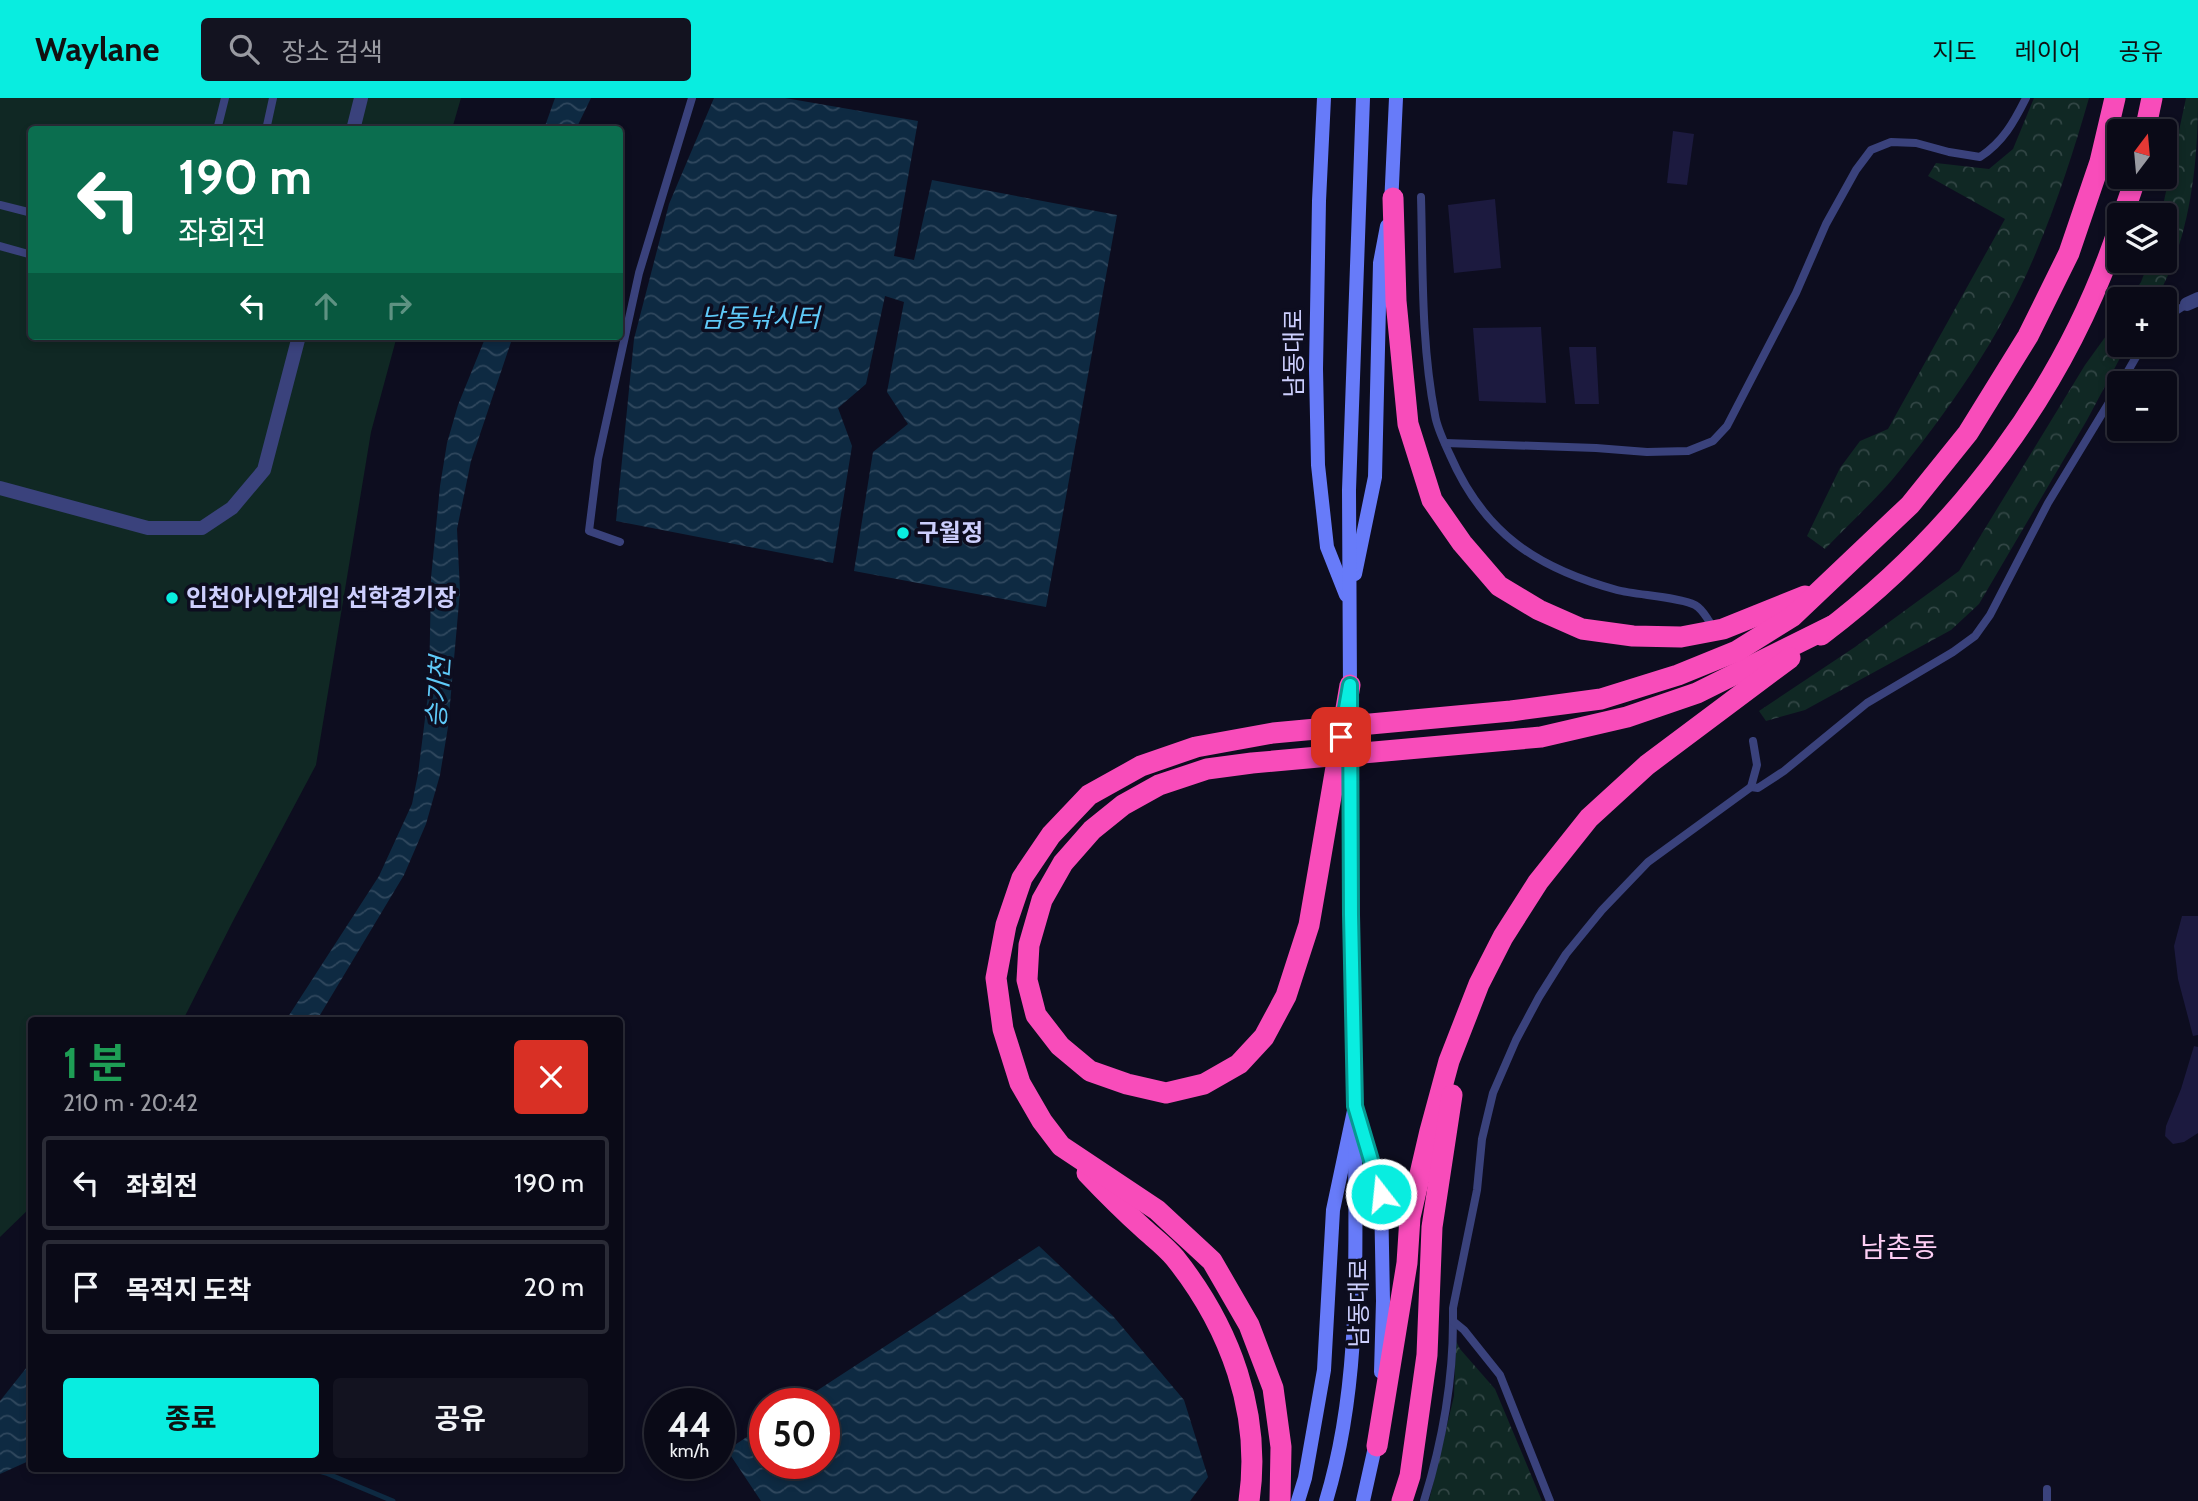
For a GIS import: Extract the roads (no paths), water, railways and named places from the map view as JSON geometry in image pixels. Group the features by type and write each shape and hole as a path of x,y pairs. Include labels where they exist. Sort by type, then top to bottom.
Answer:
{"highway":[{"path":"1249,1501 1253,1472 1250,1418 1235,1362 1210,1307 1174,1256 1106,1193 1061,1146 1042,1121 1020,1083 1003,1029 996,978 1006,925 1022,878 1051,835 1090,795 1141,766 1196,747 1273,733 1455,717 1601,699 1678,675 1737,652 1793,616 1910,505 1968,433 2028,336 2069,253 2100,162 2115,98"},
{"path":"2148,119 2152,98"},
{"path":"1392,198 1396,301 1408,424 1432,500 1462,543 1499,586 1539,610 1582,629 1633,636 1669,637 1723,629 1826,587"},
{"path":"1377,1446 1408,1263 1410,1217 1449,1061 1479,984 1503,937 1538,882 1589,818 1647,765 1832,626 1912,555 1967,496 2023,423 2066,351 2107,263"},
{"path":"1350,685 1310,925 1286,996 1264,1037 1239,1064 1204,1084 1166,1093 1090,1071 1060,1046 1036,1015 1027,980 1029,945 1042,900 1063,863 1092,830 1123,805 1159,785 1207,769 1252,763 1441,746 1541,737 1627,717 1697,693 1832,626"},
{"path":"1402,1501 1410,1476 1427,1355 1432,1227 1450,1105 1479,984"},
{"path":"1061,1146 1157,1210 1212,1261 1250,1325 1273,1388 1281,1447 1280,1501"}],"main road":[{"name":"남동대로","path":"1324,98 1316,355 1318,465 1327,547 1349,603"},
{"name":"남동대로","path":"1298,1501 1305,1478 1324,1370 1333,1210 1355,1106 1351,915 1349,490 1363,98"},
{"name":"남동대로","path":"1349,603 1375,477 1380,263 1392,198 1396,98"},
{"name":"남동대로","path":"1355,1106 1381,1194 1383,1301 1377,1446 1363,1501"},
{"path":"1326,1501 1339,1460 1350,1388 1355,1324 1355,1106"}],"street":[{"path":"354,126 361,98"},
{"path":"0,488 148,528 202,527 232,508 264,470 298,340"}],"lane":[{"path":"218,126 225,98"},
{"path":"266,126 273,98"},
{"path":"620,542 589,531 598,459 639,273 692,98"},
{"path":"1445,443 1647,452 1688,451 1713,441 1727,426 1796,293 1826,224 1856,170 1871,150 1891,142 1916,143 1980,157 1994,148 2012,124 2026,98"},
{"path":"1421,197 1423,293 1435,417 1469,495 1499,530 1529,554 1557,570 1581,580 1622,591 1691,603 1703,612 1709,621"},
{"path":"0,205 28,212"},
{"path":"0,246 28,254"},
{"path":"2177,310 2192,301"},
{"path":"1751,787 1758,788 1784,771 1867,703 1975,636 1990,615 2054,494 2107,406"},
{"path":"1424,1501 1448,1394 1453,1308 1476,1190 1482,1139 1493,1093 1516,1040 1539,997 1566,954 1601,910 1648,862 1751,787 1757,765 1753,741"},
{"path":"1453,1321 1464,1330 1500,1375 1550,1501"},
{"path":"2047,1489 2047,1501"}],"water":[{"path":"555,98 591,98 577,126 545,126"},
{"name":"남동낚시터","path":"714,98 785,98 918,121 894,256 914,260 932,180 1117,215 1046,607 854,571 873,452 908,424 887,392 904,302 885,296 866,384 838,408 852,446 833,563 616,521 634,339 669,204"},
{"name":"승기천","path":"484,340 512,340 471,461 457,529 460,591 448,727 440,775 426,824 404,875 319,1017 288,1017 379,876 412,804 429,687 431,578 440,486 447,443 458,405"},
{"path":"1039,1246 1113,1316 1184,1400 1208,1477 1190,1501 761,1501 735,1462 735,1445 749,1436 749,1479 840,1479 840,1388 821,1388"},
{"path":"28,1366 28,1461 0,1474 0,1401"}],"waterway":[{"path":"322,1472 393,1501"}],"place":[{"name":"구월정","path":"903,533"},
{"name":"인천아시안게임 선학경기장","path":"172,598"}],"district":[{"name":"남촌동","path":"1899,1247"}]}
